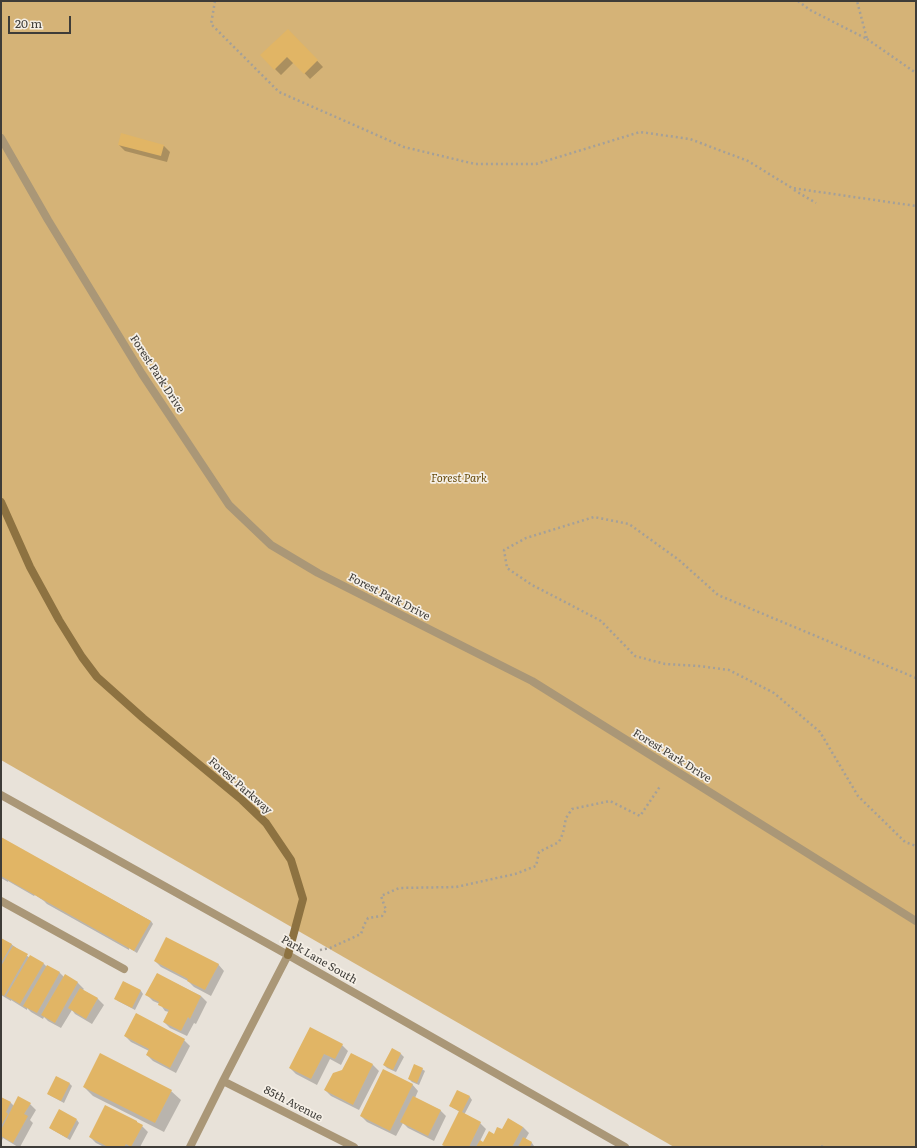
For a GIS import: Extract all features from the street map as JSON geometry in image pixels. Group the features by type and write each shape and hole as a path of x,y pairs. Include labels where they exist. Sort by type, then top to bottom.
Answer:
{"street":[{"name":"Forest Park Drive","path":"1,138 48,220 146,380 230,505 271,545 318,573 532,681 916,921"},
{"name":"Forest Parkway","path":"1,502 30,567 59,620 82,657 98,677 143,718 247,805 266,823 290,860 303,899 288,955 190,1147"},
{"name":"Park Lane South","path":"1,795 288,955 624,1147"},
{"path":"1,901 124,969"},
{"name":"85th Avenue","path":"223,1081 354,1147"}],"path":[{"path":"215,1 211,24 279,92 404,147 475,164 536,164 640,132 690,139 748,161 816,203"},
{"path":"798,1 810,10 867,39 916,73"},
{"path":"857,1 867,39"},
{"path":"792,188 916,206"},
{"path":"916,678 718,595 679,560 629,524 594,517 526,538 504,550 507,568 532,585 567,602 601,622 634,656 665,664 729,670 774,693 820,732 858,796 905,842 916,846"},
{"path":"320,950 330,948 361,934 368,918 382,916 386,910 381,896 390,891 399,888 456,887 514,874 536,866 539,852 559,842 563,833 566,818 572,809 610,801 640,816 661,785"}],"green space":[{"name":"Forest Park","path":"1,1 916,1 916,1147 674,1147 1,760"}],"building":[{"path":"288,29 318,60 304,74 287,57 274,70 260,55"},
{"path":"121,133 164,145 161,156 118,145"},
{"path":"1,837 151,921 134,951 1,876"},
{"path":"166,937 219,964 205,990 154,961"},
{"path":"1,938 12,944 1,963"},
{"path":"13,946 28,954 4,996 1,994 1,966"},
{"path":"30,955 44,963 20,1004 6,996"},
{"path":"47,965 60,972 37,1013 23,1006"},
{"path":"157,973 201,996 190,1019 188,1017 181,1031 163,1022 169,1010 158,1005 159,1002 145,995"},
{"path":"65,974 78,982 55,1023 41,1015"},
{"path":"123,981 141,990 132,1008 114,999"},
{"path":"80,988 98,998 86,1019 68,1008"},
{"path":"136,1013 185,1039 170,1068 146,1055 149,1049 124,1036"},
{"path":"310,1027 343,1044 335,1059 324,1054 311,1079 289,1068"},
{"path":"392,1048 401,1053 393,1070 383,1065"},
{"path":"100,1053 172,1090 155,1123 83,1087"},
{"path":"351,1053 373,1064 353,1105 324,1090 333,1073 342,1070"},
{"path":"414,1064 423,1068 417,1083 408,1079"},
{"path":"383,1069 413,1084 390,1131 360,1116"},
{"path":"56,1076 70,1083 61,1101 47,1094"},
{"path":"457,1090 470,1096 462,1112 481,1122 469,1147 446,1147 442,1145 459,1111 449,1106"},
{"path":"18,1096 31,1103 24,1114 28,1116 13,1143 1,1136 1,1130"},
{"path":"413,1096 441,1110 428,1136 400,1122"},
{"path":"1,1097 11,1102 6,1112 8,1114 1,1126"},
{"path":"105,1105 143,1125 131,1147 126,1144 124,1147 108,1147 89,1137"},
{"path":"59,1109 77,1119 67,1138 49,1128"},
{"path":"508,1118 523,1127 512,1147 476,1147 480,1140 483,1142 489,1131 494,1134 497,1127 502,1129"},
{"path":"523,1137 532,1142 530,1147 518,1147"}]}
